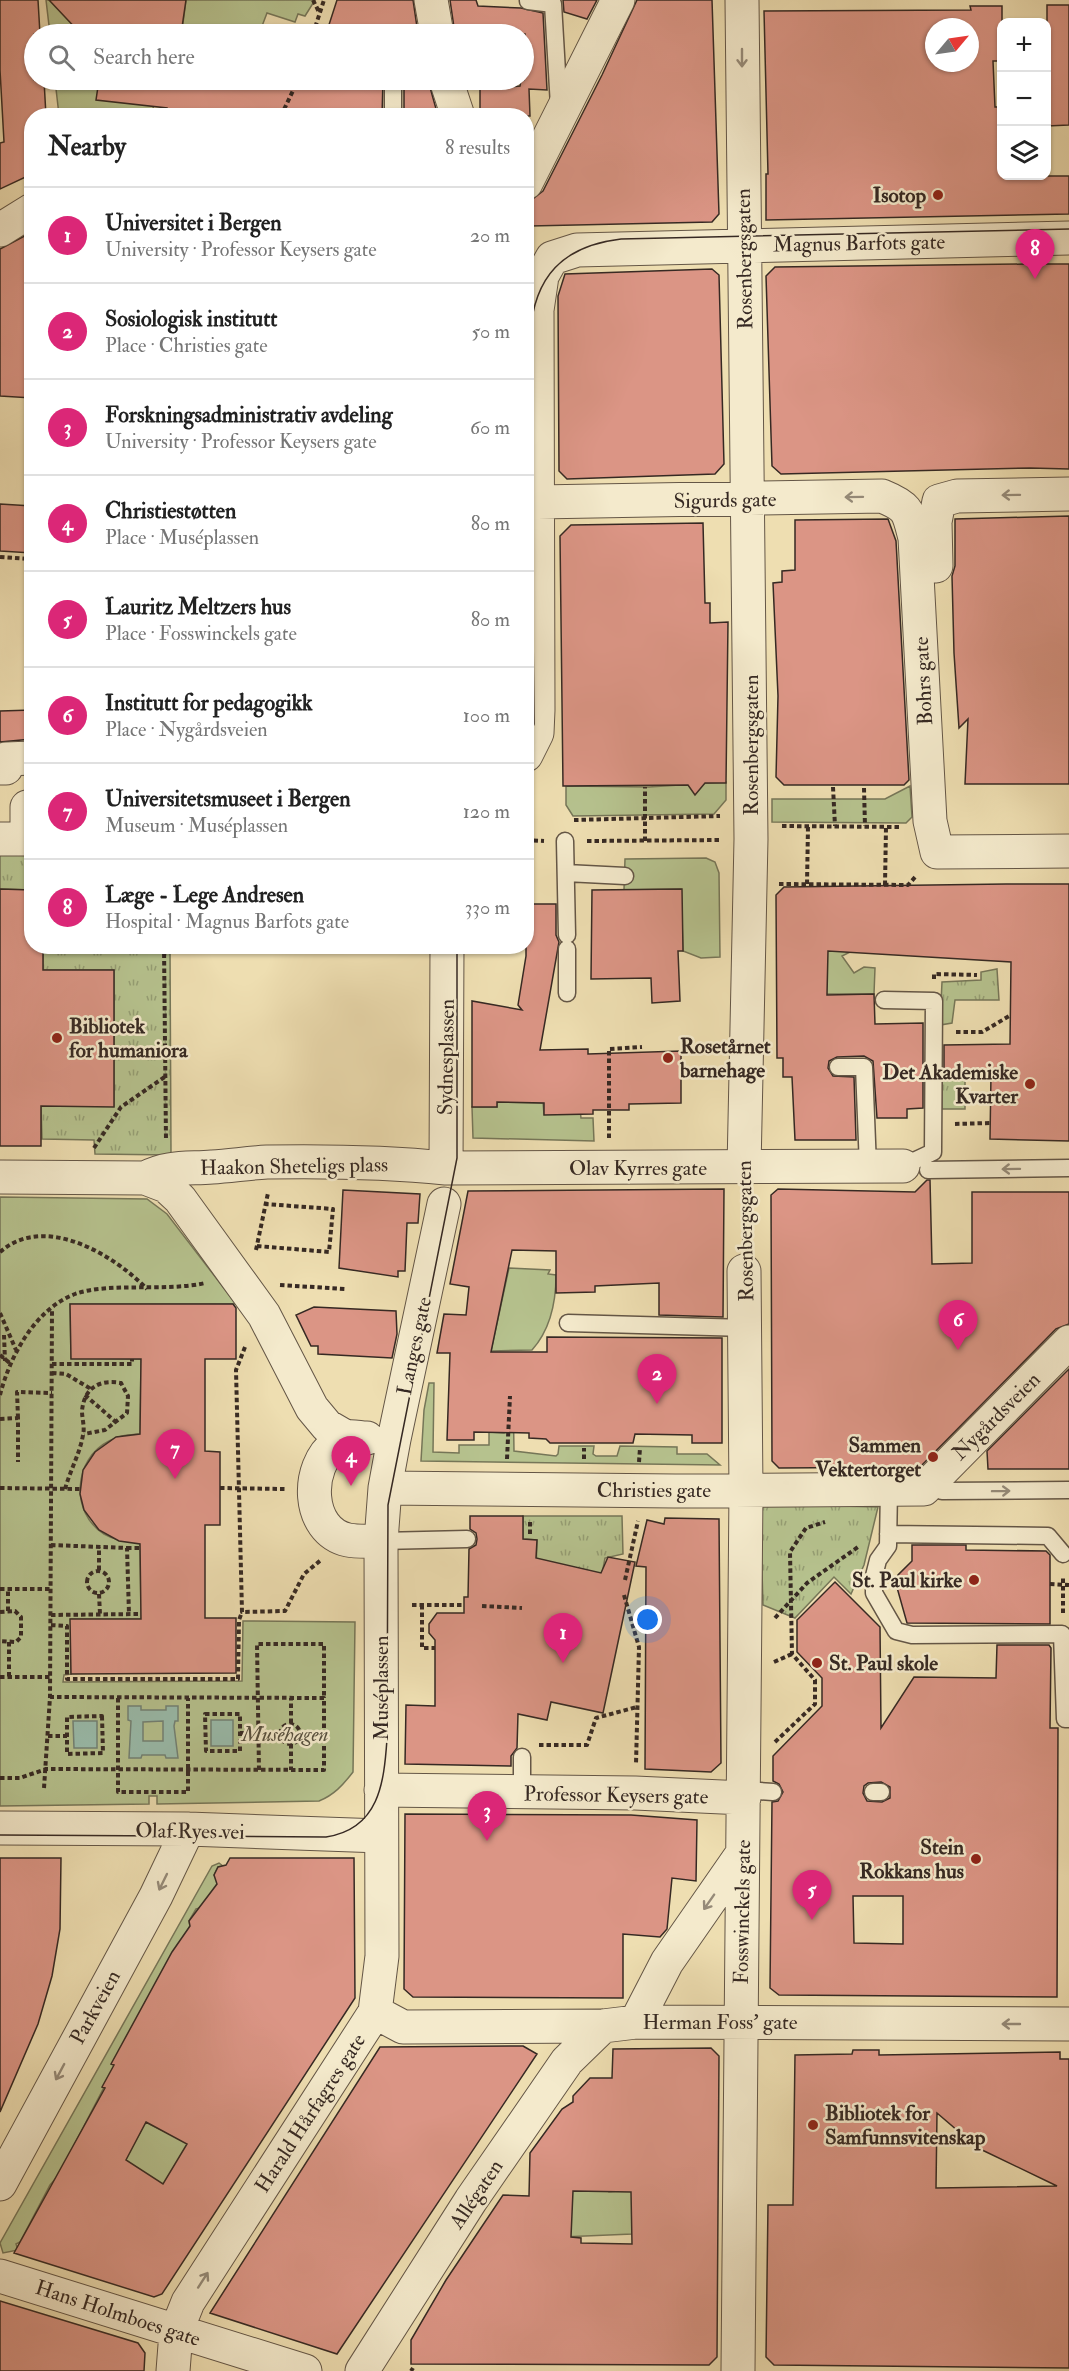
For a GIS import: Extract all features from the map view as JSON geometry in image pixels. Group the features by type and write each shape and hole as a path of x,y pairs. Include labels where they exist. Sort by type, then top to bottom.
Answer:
{"street":[{"path":"431,0 435,24"},
{"path":"534,168 618,0"},
{"name":"Rosenbergsgaten","path":"742,0 743,244 752,839 744,1168"},
{"path":"449,90 455,108"},
{"path":"0,230 24,215"},
{"name":"Magnus Barfots gate","path":"538,502 538,293 542,276 552,258 577,250 743,244 1069,238"},
{"path":"921,516 939,501 957,496 1069,494"},
{"name":"Sigurds gate","path":"538,502 882,496 921,516"},
{"path":"534,739 537,733 538,710 538,502"},
{"name":"Bohrs gate","path":"921,516 943,852 1069,851"},
{"path":"0,768 6,768 6,759 24,758"},
{"path":"0,839 24,839"},
{"name":"Sydnesplassen","path":"446,1168 447,954"},
{"name":"Haakon Sheteligs plass","path":"145,1178 175,1167 212,1167 269,1162 418,1164 446,1168"},
{"name":"Olav Kyrres gate","path":"446,1168 915,1168"},
{"name":"Haakon Sheteligs plass","path":"0,1177 145,1178 166,1186 180,1199 264,1315 312,1408 327,1426 346,1437"},
{"name":"Langes gate","path":"385,1488 444,1204"},
{"name":"Rosenbergsgaten","path":"744,1271 746,1490"},
{"name":"Nygårdsveien","path":"933,1490 1069,1342"},
{"path":"381,1541 347,1540 330,1530 316,1509 313,1489 317,1468 328,1450 346,1437 394,1439"},
{"name":"Christies gate","path":"385,1488 746,1490 889,1488 933,1490"},
{"name":"Muséplassen","path":"381,1836 381,1541 385,1488"},
{"name":"Fosswinckels gate","path":"738,2371 742,1854 754,1793 746,1490"},
{"name":"Professor Keysers gate","path":"381,1790 522,1793 754,1793"},
{"name":"Olaf Ryes vei","path":"0,1828 188,1829 381,1836"},
{"name":"Parkveien","path":"0,2184 156,1896 188,1829"},
{"name":"Harald Hårfagres gate","path":"174,2371 176,2332 188,2302 375,2012 382,1956 381,1836"},
{"path":"636,2022 667,1962 742,1854"},
{"name":"Herman Foss' gate","path":"375,2012 403,2026 603,2026 636,2022 1069,2024"},
{"name":"Allégaten","path":"362,2371 471,2200 567,2061 603,2026"},
{"name":"Hans Holmboes gate","path":"0,2276 305,2371"}],"lane":[{"path":"528,1 553,4 560,119"},
{"path":"393,90 393,108"},
{"path":"565,841 567,993"},
{"path":"566,873 625,876"},
{"path":"884,1000 934,1001 933,1152 915,1168"},
{"path":"838,1067 864,1067 868,1167"},
{"path":"915,1168 1069,1168"},
{"path":"568,1323 746,1328"},
{"path":"889,1488 888,1546 878,1560 874,1576 874,1593 896,1631 912,1635 1062,1635 1065,1719 1069,1719"},
{"path":"933,1490 1069,1490"},
{"path":"888,1530 1048,1536 1063,1554"},
{"path":"381,1541 467,1539"},
{"path":"522,1793 528,1756"}],"path":[{"path":"313,0 320,13"},
{"path":"316,24 324,0"},
{"path":"285,108 293,90"},
{"path":"0,557 24,559"},
{"path":"645,787 645,841"},
{"path":"833,787 835,826"},
{"path":"864,788 865,826"},
{"path":"565,820 716,816"},
{"path":"780,826 889,827 885,885"},
{"path":"807,884 808,826"},
{"path":"615,841 717,840"},
{"path":"779,884 909,885"},
{"path":"164,954 165,1138"},
{"path":"934,979 934,974 976,975"},
{"path":"934,1032 982,1032 1011,1015"},
{"path":"608,1168 609,1049 642,1047"},
{"path":"94,1178 92,1150 121,1107 166,1076"},
{"path":"934,1125 990,1123"},
{"path":"236,1275 254,1257 265,1204 269,1162"},
{"name":"Rosenbergsgaten","path":"744,1168 744,1271"},
{"path":"257,1246 329,1252 333,1209 265,1204"},
{"path":"0,1252 28,1238 54,1236 74,1242 104,1257 138,1279 147,1289"},
{"path":"0,1395 17,1351 30,1331 52,1309 75,1294 97,1290 184,1288 236,1275 345,1289"},
{"path":"44,1788 50,1697 52,1309"},
{"path":"0,1313 17,1351"},
{"path":"51,1625 67,1626 67,1679 238,1678 239,1620 242,1612 236,1370 264,1315"},
{"path":"0,1340 9,1332"},
{"path":"4,1335 5,1361"},
{"path":"0,1355 11,1364"},
{"path":"52,1365 132,1364 132,1359"},
{"path":"52,1373 66,1374 91,1389"},
{"path":"65,1489 84,1434 82,1412 86,1395 97,1383 109,1381 121,1383 128,1396 128,1413 105,1430 84,1434"},
{"path":"18,1462 17,1392 52,1393"},
{"path":"86,1395 117,1423"},
{"path":"507,1462 510,1396"},
{"path":"0,1419 18,1418"},
{"path":"0,1488 80,1489"},
{"path":"220,1488 264,1488"},
{"path":"625,1580 641,1512"},
{"path":"772,1744 815,1704 815,1680 792,1654 790,1552 806,1528 834,1519"},
{"path":"771,1622 807,1583 888,1530"},
{"path":"242,1612 285,1611 304,1574 347,1540"},
{"path":"51,1545 140,1548"},
{"path":"99,1547 99,1570 106,1576 107,1588 99,1594"},
{"path":"127,1548 129,1614"},
{"path":"1062,1635 1063,1554"},
{"path":"99,1570 89,1575 90,1589 99,1594"},
{"path":"1050,1584 1069,1585"},
{"path":"0,1589 51,1589"},
{"path":"8,1589 8,1611"},
{"path":"99,1594 100,1614"},
{"path":"624,1595 639,1647 636,1772"},
{"path":"403,1605 464,1605"},
{"path":"422,1605 422,1648 435,1648"},
{"path":"482,1606 522,1608"},
{"path":"0,1612 15,1611 21,1617 21,1637 16,1642 0,1641"},
{"path":"51,1615 141,1614"},
{"path":"9,1642 9,1677"},
{"path":"0,1778 20,1778 46,1769 188,1769 259,1770 324,1770 324,1644 257,1644 259,1770"},
{"path":"0,1677 50,1677"},
{"path":"50,1697 324,1698"},
{"path":"118,1698 118,1792 188,1792 188,1698"},
{"path":"291,1698 291,1724"},
{"path":"528,1756 535,1745 587,1745 596,1718 637,1707"},
{"path":"205,1714 240,1714 240,1733 240,1751 206,1751 205,1714"},
{"path":"102,1716 103,1753 67,1754 67,1736 67,1717 102,1716"},
{"path":"291,1724 297,1727 300,1734 297,1741 291,1744 283,1741 280,1734 283,1726 291,1724"},
{"path":"240,1733 280,1734"},
{"path":"300,1734 324,1733"},
{"path":"48,1736 67,1736"},
{"path":"291,1744 291,1770"}],"green space":[{"path":"46,0 142,0 143,24 49,24"},
{"path":"186,0 315,0 305,16 298,14 295,22 267,13 263,24 183,24"},
{"path":"56,90 156,90 153,108 58,108"},
{"path":"726,782 726,800 714,814 573,816 566,805 566,786 649,787"},
{"path":"910,786 912,817 906,823 772,822 772,799 885,799"},
{"path":"24,814 24,890 0,889 0,839"},
{"path":"706,858 715,862 719,873 720,957 701,958 683,951 681,889 624,890 625,859"},
{"path":"810,945 850,952 842,956 854,973 864,967 875,968 874,994 824,994"},
{"path":"43,954 170,954 171,1155 95,1154 94,1140 42,1139 41,1106 114,1106 114,970 43,970"},
{"path":"997,969 999,1000 955,1000 952,1023 940,1025 942,982 981,980 981,972"},
{"path":"942,1078 965,1079 965,1109 942,1109"},
{"path":"497,1102 543,1103 544,1114 580,1109 581,1118 593,1118 594,1141 473,1138 472,1107 497,1107"},
{"name":"Muséhagen","path":"0,1197 147,1199 167,1214 236,1304 70,1304 71,1358 141,1359 140,1434 117,1438 97,1449 88,1460 80,1486 85,1513 93,1525 113,1538 140,1543 141,1619 71,1619 71,1674 64,1675 63,1682 242,1681 243,1621 355,1622 353,1772 338,1789 324,1799 319,1801 157,1804 157,1796 149,1796 149,1804 0,1806"},
{"path":"509,1268 550,1270 548,1274 556,1275 551,1315 543,1334 532,1350 491,1351"},
{"path":"429,1383 434,1383 433,1452 459,1453 459,1445 489,1445 489,1432 504,1433 504,1416 513,1388 514,1451 556,1456 559,1446 594,1446 593,1454 596,1456 617,1456 620,1446 677,1447 677,1454 707,1454 720,1465 421,1461 424,1410"},
{"path":"760,1504 878,1507 864,1565 851,1594 834,1577 795,1618 763,1605"},
{"path":"523,1516 622,1516 623,1554 605,1558 602,1574 536,1573 537,1540 523,1539"},
{"path":"219,1863 223,1866 218,1867 214,1875 219,1880 204,1907 196,1909 189,1921 190,1926 112,2064 115,2066 58,2176 50,2185 20,2242 16,2244 18,2250 3,2253 0,2243 212,1866"},
{"path":"147,2120 149,2124 188,2143 174,2191 123,2164"},
{"path":"609,2188 609,2192 636,2189 632,2234 562,2237 573,2189"}],"shaded area":[{"path":"128,1706 141,1706 141,1710 166,1710 166,1706 178,1706 178,1721 175,1721 174,1726 178,1758 166,1758 165,1755 142,1755 141,1758 129,1758 131,1721 128,1720","holes":["163,1721 163,1741 143,1741 143,1722"]},
{"path":"211,1720 233,1720 233,1746 211,1746"},
{"path":"73,1721 97,1721 97,1748 74,1748"}],"building":[{"path":"0,0 38,0 39,24 24,24 24,90 45,90 46,108 24,108 24,178 0,189 0,143 4,142 0,70"},
{"path":"49,0 186,0 182,24 72,24"},
{"path":"337,0 413,0 417,24 329,24"},
{"path":"450,0 476,0 478,6 521,8 543,13 547,90 534,89 534,24 454,24"},
{"path":"563,0 597,0 587,19 564,12"},
{"path":"637,0 712,0 719,214 712,222 534,226 534,198 543,191"},
{"path":"1047,5 1069,5 1069,125 1051,126 1051,18 1047,18"},
{"path":"970,6 1002,6 1002,18 997,18 997,61 993,61 995,107 997,107 997,180 1051,180 1051,176 1069,176 1069,214 766,220 766,174 768,174 764,11 971,10"},
{"path":"98,90 383,90 382,108 167,108 96,100"},
{"path":"404,90 431,90 436,108 404,108"},
{"path":"480,90 529,90 530,108 480,108"},
{"path":"24,236 24,398 0,396 0,249"},
{"path":"1069,264 1069,469 781,474 772,466 766,276 775,267"},
{"path":"712,269 719,275 724,464 715,474 567,479 559,471 558,296 565,274"},
{"path":"0,504 24,506 24,552 0,551"},
{"path":"1069,516 1069,784 965,784 968,719 959,728 954,653 952,576 955,566 955,519"},
{"path":"888,519 896,541 909,780 904,785 784,785 776,777 778,696 773,583 782,582 782,571 795,570 795,520"},
{"path":"703,523 705,603 710,603 710,623 728,622 726,783 705,783 695,795 688,785 563,786 560,536 571,525"},
{"path":"24,710 24,740 0,742 0,711"},
{"path":"1069,884 1069,1141 990,1139 991,1074 944,1074 944,1045 1010,1044 1011,962 828,951 827,995 874,994 875,1024 923,1023 923,1108 907,1109 907,1118 877,1118 873,1061 864,1056 837,1057 829,1061 828,1068 833,1076 854,1077 856,1140 795,1140 792,1077 783,1077 783,1058 777,1058 776,895 784,887"},
{"name":"Bibliotek for humaniora","path":"0,889 24,890 24,954 43,954 43,970 114,970 114,1107 41,1106 41,1146 0,1146"},
{"path":"682,889 683,951 678,951 680,1001 652,1003 651,978 591,979 592,890"},
{"path":"534,904 556,904 556,935 559,942 540,1050 588,1049 588,1054 681,1051 681,1103 629,1104 629,1110 593,1110 593,1114 544,1115 544,1103 497,1102 497,1107 472,1107 472,1001 522,1010 518,1005 526,954 534,954"},
{"path":"927,1180 930,1180 932,1264 972,1263 972,1192 1069,1192 1069,1324 1056,1329 920,1467 779,1468 772,1461 771,1195 778,1189 915,1192"},
{"path":"724,1189 723,1317 659,1315 659,1283 595,1286 595,1292 556,1293 556,1251 512,1250 491,1352 547,1352 547,1337 722,1338 722,1443 692,1443 692,1435 635,1434 633,1443 550,1443 546,1439 529,1438 529,1433 474,1432 474,1440 447,1440 450,1353 437,1353 444,1314 466,1315 469,1287 450,1284 468,1191"},
{"path":"343,1190 420,1194 418,1223 407,1223 405,1271 398,1271 398,1277 339,1268"},
{"path":"70,1304 233,1304 236,1308 236,1359 205,1359 205,1451 220,1452 220,1525 205,1525 205,1618 236,1618 236,1673 71,1674 70,1619 141,1619 140,1544 119,1541 99,1530 84,1510 80,1494 83,1470 95,1452 116,1437 140,1434 141,1359 71,1359"},
{"path":"314,1307 396,1311 397,1334 392,1358 318,1354 318,1346 311,1346 296,1315"},
{"path":"1069,1369 1069,1469 988,1469 987,1451"},
{"path":"470,1516 523,1516 523,1539 537,1540 536,1558 601,1573 608,1557 635,1562 603,1713 551,1702 547,1720 518,1714 517,1748 511,1756 511,1766 405,1764 406,1705 435,1706 435,1640 429,1633 429,1624 437,1613 464,1613 464,1597 468,1597 469,1549 476,1545 477,1539 476,1533 470,1529"},
{"path":"665,1518 719,1519 721,1763 711,1772 645,1769 646,1567 636,1566 647,1520 664,1524"},
{"name":"St. Paul kirke","path":"912,1545 966,1545 966,1550 1046,1551 1050,1555 1050,1624 907,1623 896,1584 898,1575 912,1561"},
{"path":"835,1582 880,1627 881,1728 914,1677 996,1678 997,1645 1049,1645 1051,1648 1050,1728 1058,1728 1057,1997 779,1995 770,1988 772,1802 778,1801 783,1792 779,1784 773,1781 773,1756 822,1706 822,1678 797,1652 797,1620","holes":["881,1782 890,1787 890,1798 882,1802 867,1801 863,1793 864,1786 868,1783","853,1896 903,1896 903,1944 854,1943"]},
{"path":"405,1814 631,1815 697,1820 696,1881 672,1878 667,1929 660,1937 623,1934 623,1998 413,1997 404,1989"},
{"path":"0,1858 61,1858 60,1929 52,1976 38,2024 0,2112"},
{"path":"230,1858 354,1858 355,1998 162,2294 154,2297 14,2253 105,2088 102,2087 114,2065 111,2064 172,1952 190,1926 189,1921 217,1884 214,1875 218,1867 226,1865","holes":["146,2122 187,2144 163,2184 126,2160"]},
{"path":"523,2046 537,2054 337,2354 210,2313 380,2047"},
{"path":"711,2048 719,2056 717,2357 709,2365 411,2364 411,2340 446,2280 503,2195 529,2196 530,2153 562,2109 573,2102 573,2096 590,2078 612,2078 613,2049","holes":["573,2191 631,2192 632,2244 581,2243 581,2238 571,2237"]},
{"path":"853,2050 879,2050 879,2055 1060,2052 1060,2059 1069,2059 1069,2368 774,2365 766,2357 768,2205 793,2205 795,2055 852,2054","holes":["937,2113 978,2148 1057,2186 936,2188"]},
{"path":"0,2301 138,2343 145,2353 144,2371 0,2371"}],"tram line":[{"path":"534,310 545,281 568,257 583,249 621,239 1069,229"},
{"path":"0,1835 326,1837 344,1832 357,1824 368,1814 375,1802 384,1772 387,1739 388,1505 457,1158 457,954"}],"place":[{"name":"Isotop","path":"938,195"},
{"name":"Læge - Lege Andresen","path":"1035,279"},
{"name":"Bibliotek for humaniora","path":"57,1038"},
{"name":"Rosetårnet barnehage","path":"668,1058"},
{"name":"Det Akademiske Kvarter","path":"1030,1084"},
{"name":"Institutt for pedagogikk","path":"958,1350"},
{"name":"Sosiologisk institutt","path":"657,1404"},
{"name":"Sammen Vektertorget","path":"933,1457"},
{"name":"Universitetsmuseet i Bergen","path":"175,1479"},
{"name":"Christiestøtten","path":"351,1486"},
{"name":"St. Paul kirke","path":"974,1580"},
{"name":"Universitet i Bergen","path":"563,1663"},
{"name":"St. Paul skole","path":"817,1663"},
{"name":"Forskningsadministrativ avdeling","path":"487,1841"},
{"name":"Stein Rokkans hus","path":"976,1859"},
{"name":"Lauritz Meltzers hus","path":"812,1920"},
{"name":"Bibliotek for Samfunnsvitenskap","path":"813,2125"}]}
